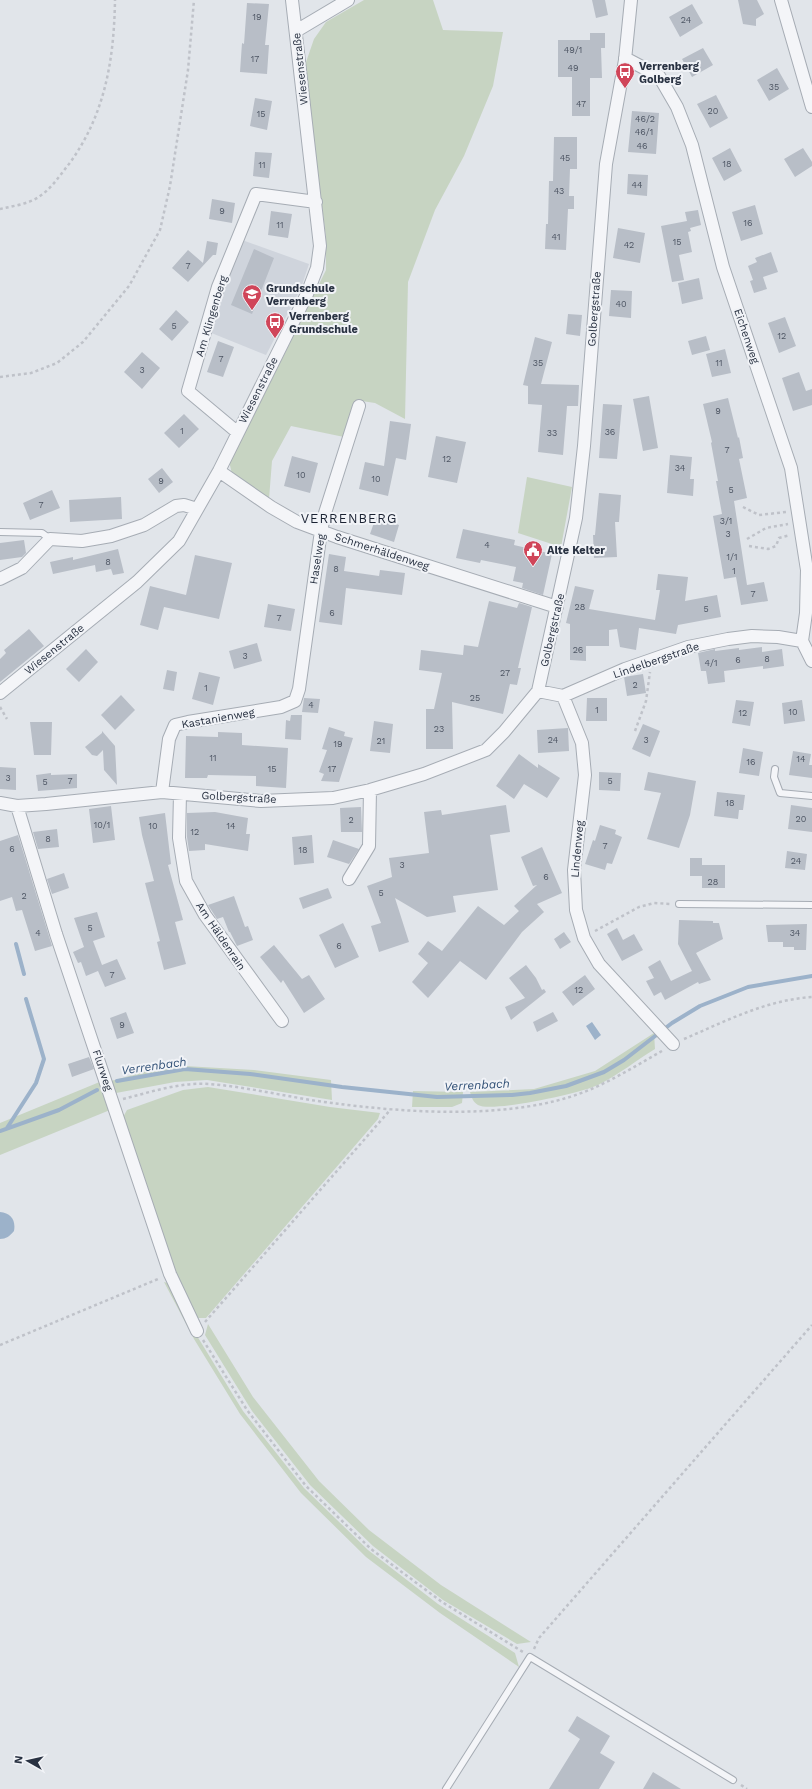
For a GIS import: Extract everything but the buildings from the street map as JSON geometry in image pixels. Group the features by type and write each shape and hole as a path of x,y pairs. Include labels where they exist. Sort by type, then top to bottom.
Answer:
{"street":[{"name":"Wiesenstraße","path":"0,693 137,582 179,541 219,471 237,432 307,294 317,268 320,246 316,202 299,74 292,0"},
{"path":"296,31 348,0"},
{"name":"Golbergstraße","path":"0,803 17,806 162,792 262,801 333,798 370,790 424,774 486,750 504,732 538,692 576,518 584,446 606,164 626,58 631,0"},
{"path":"781,0 812,107"},
{"name":"Eichenweg","path":"626,58 659,76 677,107 692,145 723,267 791,468 807,570 806,613 802,641"},
{"name":"Am Klingenberg","path":"237,432 188,391 218,287 256,194 316,202"},
{"name":"Haselweg","path":"281,707 295,701 299,689 321,531 325,513 359,406"},
{"name":"Schmerhäldenweg","path":"219,471 271,507 297,522 557,607"},
{"path":"0,579 22,568 50,539 82,541 111,536 144,525 176,506 184,505 197,509"},
{"name":"Lindelbergstraße","path":"563,696 688,647 752,636 778,637 802,641"},
{"path":"802,641 812,661"},
{"path":"538,692 563,696"},
{"name":"Lindenweg","path":"563,696 582,743 585,775 574,870 576,910 584,938 599,964 673,1044"},
{"name":"Kastanienweg","path":"162,792 169,739 175,725 281,707"},
{"path":"349,879 369,846 370,790"},
{"name":"Am Häldenrain","path":"180,794 179,838 186,881 205,915 282,1021"},
{"name":"Flurweg","path":"17,806 56,934 170,1274 197,1331"}],"lane":[{"path":"0,532 42,533 50,539"},
{"path":"775,769 774,777 780,793 812,796"},
{"path":"679,904 812,905"},
{"path":"446,1789 530,1657 733,1780"}],"path":[{"path":"0,209 21,205 40,196 56,181 81,147 94,120 104,93 112,51 115,0"},
{"path":"0,377 31,373 58,364 83,342 129,286 160,230 170,186 188,70 194,0"},
{"path":"743,507 759,515 800,521"},
{"path":"747,539 766,528 777,525 785,526 800,521"},
{"path":"749,546 768,549 776,546 779,538 800,521"},
{"path":"635,731 646,701 652,660"},
{"path":"0,707 7,719"},
{"path":"584,938 639,907 654,903 679,904"},
{"path":"113,1101 178,1086 208,1084 332,1103 391,1109 476,1111 507,1110 583,1092 607,1082 673,1044 745,1012 780,1002 812,997"},
{"path":"391,1109 197,1331 246,1410 306,1486 371,1549 442,1602 530,1657 539,1638 812,1325"},
{"path":"0,1345 170,1274"}],"shaded area":[{"name":"Grundschule Verrenberg","path":"242,240 309,264 301,288 266,355 209,332 222,290"}],"green space":[{"path":"364,0 433,0 443,30 503,32 493,86 464,156 435,210 408,282 405,419 375,403 355,400 344,437 291,426 272,461 269,499 232,474 229,461 270,383 326,270 326,237 305,65 314,39 326,22"},
{"path":"527,477 572,487 561,547 518,533"},
{"path":"654,1033 655,1049 613,1077 598,1085 556,1097 500,1106 486,1107 478,1105 472,1098 470,1092 534,1089 595,1071"},
{"path":"185,1066 254,1070 331,1080 332,1100 207,1080 175,1082 116,1093 111,1081 151,1070"},
{"path":"102,1081 110,1110 0,1155 0,1123"},
{"path":"208,1087 330,1107 380,1113 378,1119 206,1318 196,1318 176,1277 122,1119 127,1110 183,1090"},
{"path":"413,1091 463,1092 462,1103 452,1107 412,1107"},
{"path":"164,1282 171,1284 194,1331 243,1411 304,1488 368,1550 438,1604 515,1653 519,1667 440,1613 366,1557 301,1493 240,1414 194,1339"},
{"path":"208,1324 253,1397 319,1481 369,1530 441,1585 531,1642 517,1644 443,1600 373,1546 310,1485 252,1411 205,1335"}],"water":[{"path":"592,1022 601,1035 595,1040 586,1026"},
{"path":"0,1212 7,1214 12,1218 14,1231 9,1236 0,1239"}],"waterway":[{"path":"16,944 24,974"},
{"name":"Verrenbach","path":"117,1081 185,1069 250,1074 342,1087 437,1097 512,1095 530,1093 566,1086 604,1072 624,1060 672,1023 700,1006 748,987 812,976"},
{"path":"7,1128 36,1083 44,1059 26,999"},
{"name":"Verrenbach","path":"0,1131 59,1110 97,1090"}],"place":[{"name":"Verrenberg Golberg","path":"625,89"},
{"name":"Grundschule Verrenberg","path":"252,311"},
{"name":"Verrenberg Grundschule","path":"275,339"},
{"name":"Alte Kelter","path":"533,567"}],"district":[{"name":"VERRENBERG","path":"349,518"}]}
